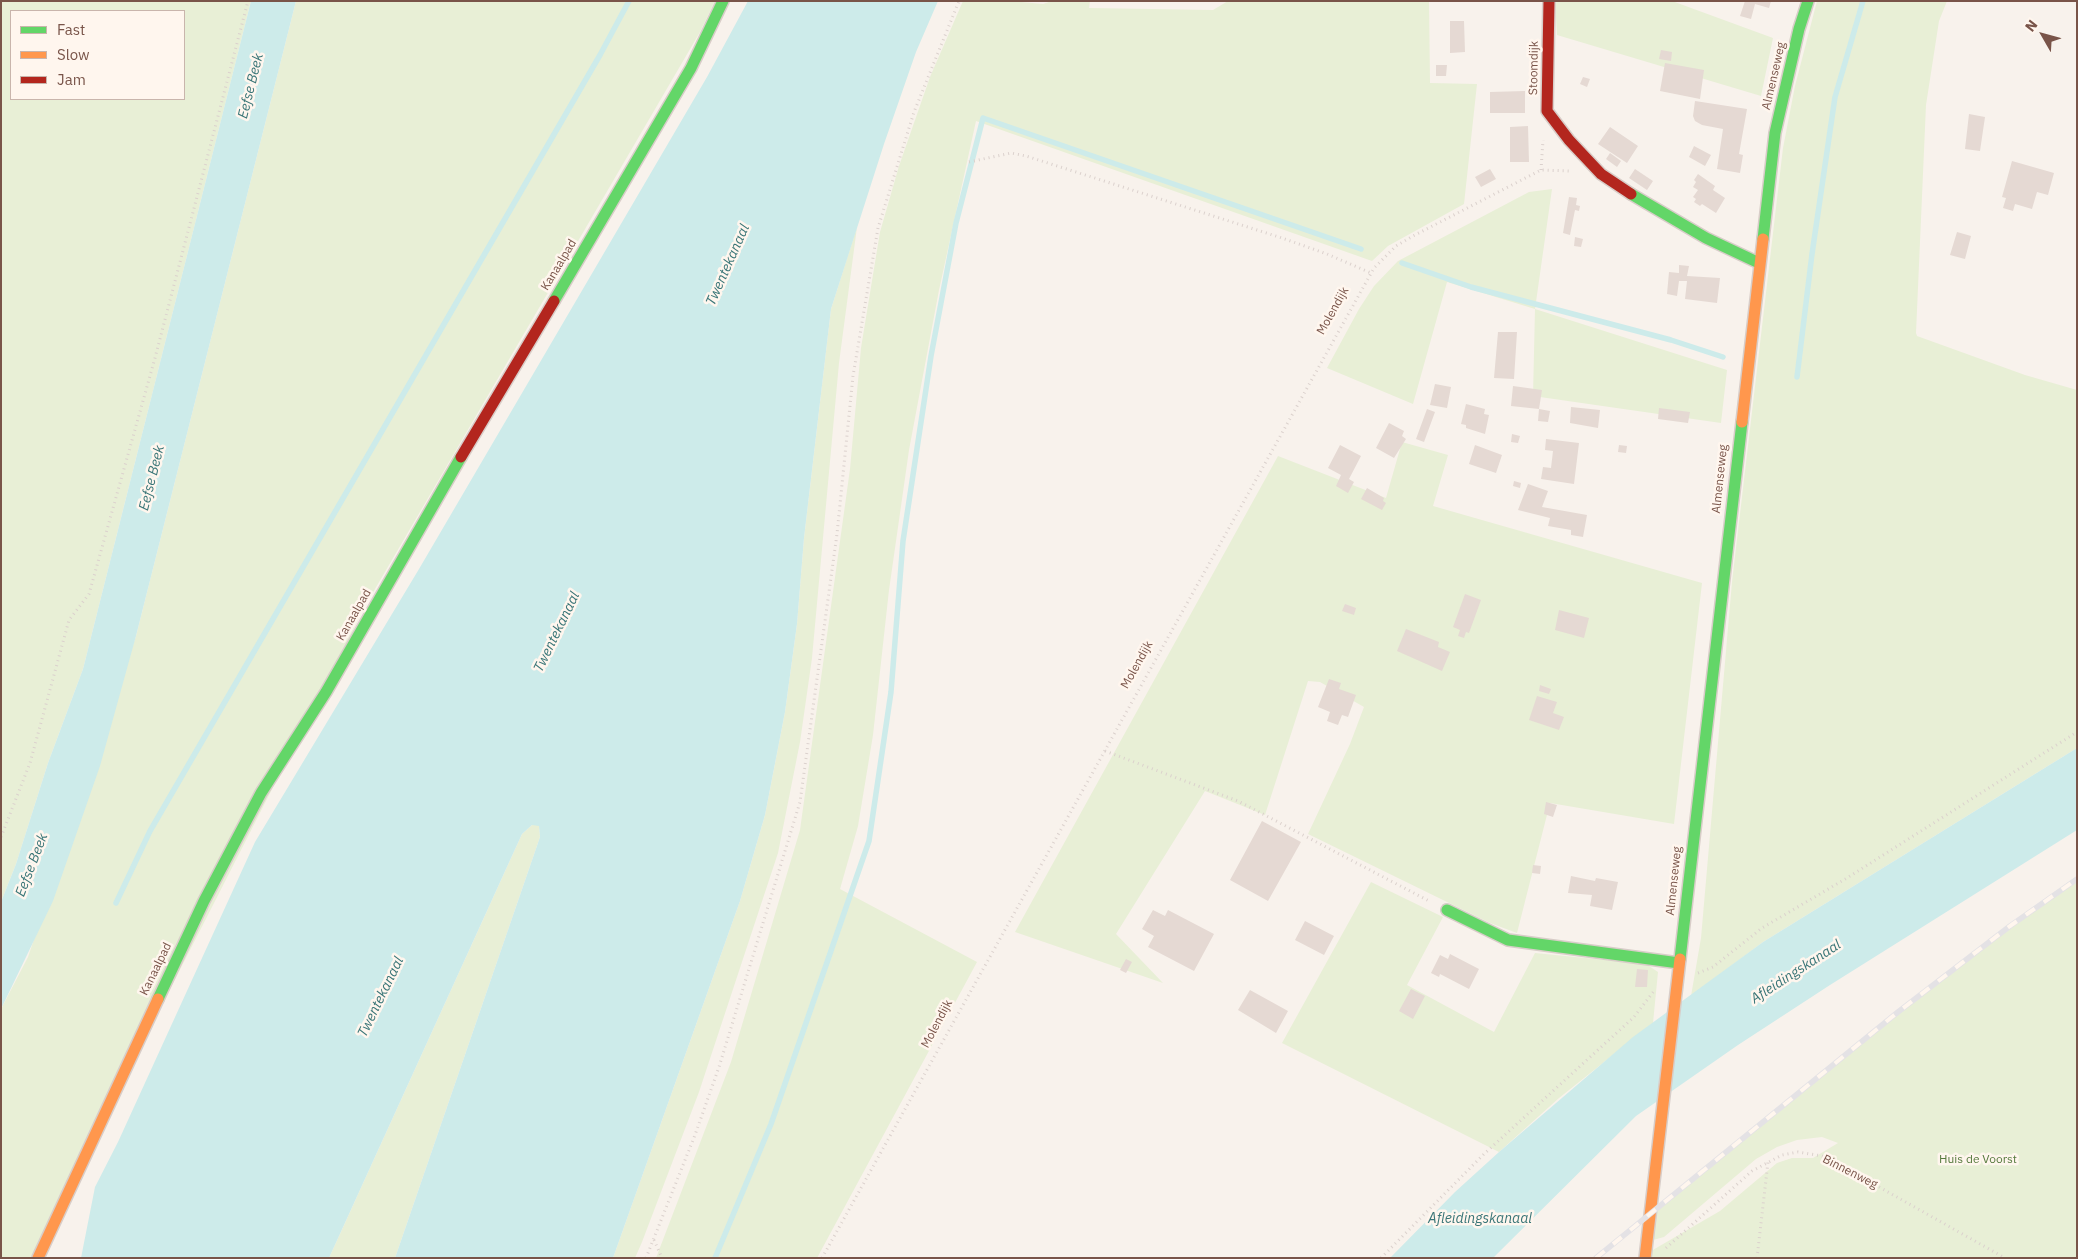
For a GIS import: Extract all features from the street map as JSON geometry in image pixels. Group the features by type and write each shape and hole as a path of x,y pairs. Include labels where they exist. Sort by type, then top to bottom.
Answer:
{"street":[{"name":"Kanaalpad","path":"38,1258 196,919 261,794 326,692 448,479 691,68 723,1"},
{"name":"Stoomdijk","path":"1549,1 1547,111 1569,140 1602,174 1655,209 1706,238 1759,263"},
{"name":"Almenseweg","path":"1645,1258 1775,133 1808,1"},
{"path":"1447,910 1508,940 1679,963"}],"path":[{"path":"1,836 30,763 69,620 90,594 155,358 248,1"},
{"path":"646,1258 695,1135 719,1067 800,802 837,534 853,376 878,228 914,112 959,1"},
{"path":"969,162 978,162 1011,152 1057,165 1150,198 1174,202 1318,250 1370,272"},
{"name":"Molendijk","path":"822,1258 1370,272 1396,246 1458,212 1542,170 1576,172"},
{"path":"1381,1258 1484,1154 1634,1017 1663,980 1677,979 1713,967 1762,928 1847,878 1914,833 2077,732"},
{"path":"1105,751 1238,801 1447,910"},
{"name":"Binnenweg","path":"1662,1252 1752,1171 1768,1161 1798,1152 1822,1156 1834,1161 2004,1258"},
{"path":"1757,1258 1768,1161"},
{"path":"654,1239 662,1258"}],"green space":[{"path":"1,1 251,1 83,669 48,763 16,864 1,902"},
{"path":"296,1 715,1 700,32 368,601 33,1258 1,1258 1,1009 28,957 136,636"},
{"path":"963,1 1011,1 1043,4 1052,1 1090,1 1089,8 1213,10 1228,1 1429,1 1430,83 1477,84 1464,204 1388,246 1372,261 976,121 939,290 909,450 889,590 873,735 858,826 840,889 977,962 817,1258 656,1258 731,1062 800,830 850,469 861,348 880,232 899,166 930,77"},
{"path":"1555,1 1672,1 1773,38 1761,96 1557,35"},
{"path":"1817,1 1947,1 1939,21 1926,105 1916,333 1917,336 2025,375 2077,390 2077,748 1763,942 1691,996 1701,938 1732,582 1783,148 1795,86"},
{"path":"1552,189 1535,309 1447,282 1413,404 1327,368 1359,309 1374,286 1398,261 1529,192"},
{"path":"857,227 839,363 812,658 800,742 778,853 699,1092 642,1242 635,1258 613,1258 740,901 765,815 785,712 797,624 804,538 831,309"},
{"path":"1535,309 1727,370 1721,423 1533,396"},
{"path":"1402,442 1448,455 1433,506 1702,583 1674,824 1550,803 1517,933 1490,923 1308,834 1350,744 1364,707 1320,682 1308,681 1265,815 1205,791 1116,934 1163,983 1015,932 1278,456 1386,498"},
{"path":"532,825 539,825 540,837 395,1258 329,1258 522,834"},
{"name":"Huis de Voorst","path":"2077,876 2077,1258 1639,1258 1720,1211 1777,1163 1792,1158 1813,1158 1838,1143 1822,1137 1797,1140 1777,1147 1756,1159 1664,1237 1653,1240 1656,1210 2000,931"},
{"path":"1371,882 1443,917 1407,985 1494,1032 1535,953 1646,964 1658,972 1653,1023 1559,1098 1499,1152 1282,1043"}],"water":[{"name":"Eefse Beek","path":"251,1 296,1 136,636 100,766 53,901 1,1009 1,902 16,864 48,763 83,669"},
{"name":"Twentekanaal","path":"748,1 938,1 916,52 884,144 831,309 804,538 797,624 785,712 765,815 740,901 613,1258 395,1258 540,837 539,826 532,825 522,834 329,1258 81,1258 95,1187 118,1142 255,842 419,569 707,77"},
{"name":"Afleidingskanaal","path":"2077,748 2077,830 1830,985 1738,1045 1636,1116 1493,1258 1390,1258 1455,1192 1633,1037 1763,942"}],"building":[{"path":"1745,1 1771,1 1769,8 1755,4 1751,19 1740,16"},
{"path":"1450,21 1464,21 1465,52 1450,53"},
{"path":"1661,50 1672,52 1671,61 1659,59"},
{"path":"1665,63 1704,70 1700,99 1660,91"},
{"path":"1436,65 1447,65 1446,76 1436,76"},
{"path":"1583,77 1590,79 1587,87 1580,84"},
{"path":"1525,91 1525,113 1490,113 1490,92"},
{"path":"1695,101 1747,109 1739,154 1743,155 1740,173 1717,169 1723,129 1702,125 1695,121 1693,116"},
{"path":"1969,114 1985,117 1980,151 1965,149"},
{"path":"1528,126 1529,162 1510,162 1510,127"},
{"path":"1610,127 1638,146 1627,163 1598,144"},
{"path":"1694,146 1711,155 1705,166 1689,157"},
{"path":"1610,153 1621,161 1617,167 1606,159"},
{"path":"2012,161 2054,173 2048,195 2037,192 2032,209 2015,204 2013,211 2003,208 2006,198 2002,197"},
{"path":"1490,169 1496,179 1481,187 1475,177"},
{"path":"1635,169 1653,181 1647,190 1629,178"},
{"path":"1698,174 1715,186 1713,190 1725,198 1716,213 1702,204 1700,206 1694,202 1696,199 1693,197 1698,190 1693,187 1696,182 1694,180"},
{"path":"1569,197 1577,198 1576,205 1580,206 1579,211 1575,210 1570,235 1563,233"},
{"path":"1957,232 1971,236 1965,259 1950,255"},
{"path":"1575,237 1583,239 1581,247 1574,246"},
{"path":"1679,265 1689,266 1687,276 1720,278 1717,303 1685,299 1687,281 1679,281 1677,296 1667,294 1669,272 1679,273"},
{"path":"1498,332 1517,332 1514,379 1494,378"},
{"path":"1435,384 1451,387 1447,408 1430,405"},
{"path":"1513,386 1542,390 1539,409 1511,406"},
{"path":"1466,404 1485,409 1484,414 1489,415 1485,434 1466,428 1466,425 1461,424"},
{"path":"1571,407 1600,410 1598,428 1570,423"},
{"path":"1659,408 1690,412 1688,423 1658,419"},
{"path":"1427,409 1435,412 1424,442 1416,439"},
{"path":"1539,409 1550,411 1548,422 1538,421"},
{"path":"1389,423 1404,431 1402,436 1406,439 1394,458 1376,448"},
{"path":"1512,434 1520,436 1518,443 1511,442"},
{"path":"1546,439 1579,443 1574,484 1541,479 1543,467 1551,468 1553,451 1545,450"},
{"path":"1340,445 1361,456 1349,479 1354,482 1348,493 1336,486 1341,475 1328,468"},
{"path":"1475,445 1502,455 1496,473 1469,464"},
{"path":"1619,445 1627,446 1626,453 1618,452"},
{"path":"1514,481 1521,483 1520,488 1513,486"},
{"path":"1528,484 1548,491 1542,507 1587,515 1583,537 1571,535 1571,530 1548,526 1550,518 1518,510"},
{"path":"1367,488 1384,498 1383,501 1386,503 1382,510 1361,499"},
{"path":"1465,594 1481,600 1469,633 1466,632 1464,638 1458,636 1460,630 1453,627"},
{"path":"1345,604 1356,608 1354,615 1342,611"},
{"path":"1559,610 1589,618 1584,638 1555,630"},
{"path":"1406,629 1439,642 1438,647 1450,652 1442,671 1397,651"},
{"path":"1329,679 1341,683 1339,689 1356,695 1348,717 1342,715 1338,725 1327,721 1330,712 1318,707"},
{"path":"1540,685 1551,689 1549,694 1539,691"},
{"path":"1537,696 1557,702 1553,713 1564,717 1559,730 1529,720"},
{"path":"1546,802 1557,805 1553,817 1544,814"},
{"path":"1262,821 1301,842 1268,901 1230,880"},
{"path":"1533,865 1541,866 1540,874 1532,873"},
{"path":"1571,876 1595,881 1596,878 1618,882 1612,910 1590,906 1592,895 1568,893"},
{"path":"1153,910 1165,916 1168,910 1214,934 1194,971 1148,947 1154,936 1142,929"},
{"path":"1305,921 1334,936 1324,955 1295,940"},
{"path":"1450,954 1479,969 1469,989 1440,974 1439,977 1431,973 1440,955 1448,959"},
{"path":"1126,959 1132,962 1126,973 1120,970"},
{"path":"1637,969 1648,970 1647,987 1635,987"},
{"path":"1411,989 1425,996 1413,1019 1399,1011"},
{"path":"1250,990 1288,1011 1276,1033 1238,1010"}],"waterway":[{"path":"116,903 150,831 600,55 629,1"},
{"path":"1797,377 1812,254 1835,97 1863,1"},
{"path":"715,1258 771,1124 869,841 891,692 903,541 931,356 956,223 983,118 1361,249"},
{"path":"1402,263 1471,287 1671,340 1723,357"}],"railway":[{"path":"1596,1258 1898,1012 2010,926 2077,879"}],"traffic: fast":[{"path":"554,301 691,68 723,1"},
{"path":"1763,239 1775,133 1799,29 1808,1"},
{"path":"1631,194 1706,238 1759,263"},
{"path":"1680,959 1742,422"},
{"path":"158,999 204,901 261,793 326,692 461,457"},
{"path":"1447,910 1508,940 1679,963"}],"traffic: slow":[{"path":"1742,422 1763,239"},
{"path":"1645,1258 1680,959"},
{"path":"38,1258 158,999"}],"traffic: jam":[{"path":"1549,1 1547,111 1569,140 1601,174 1631,194"},
{"path":"461,457 554,301"}]}
